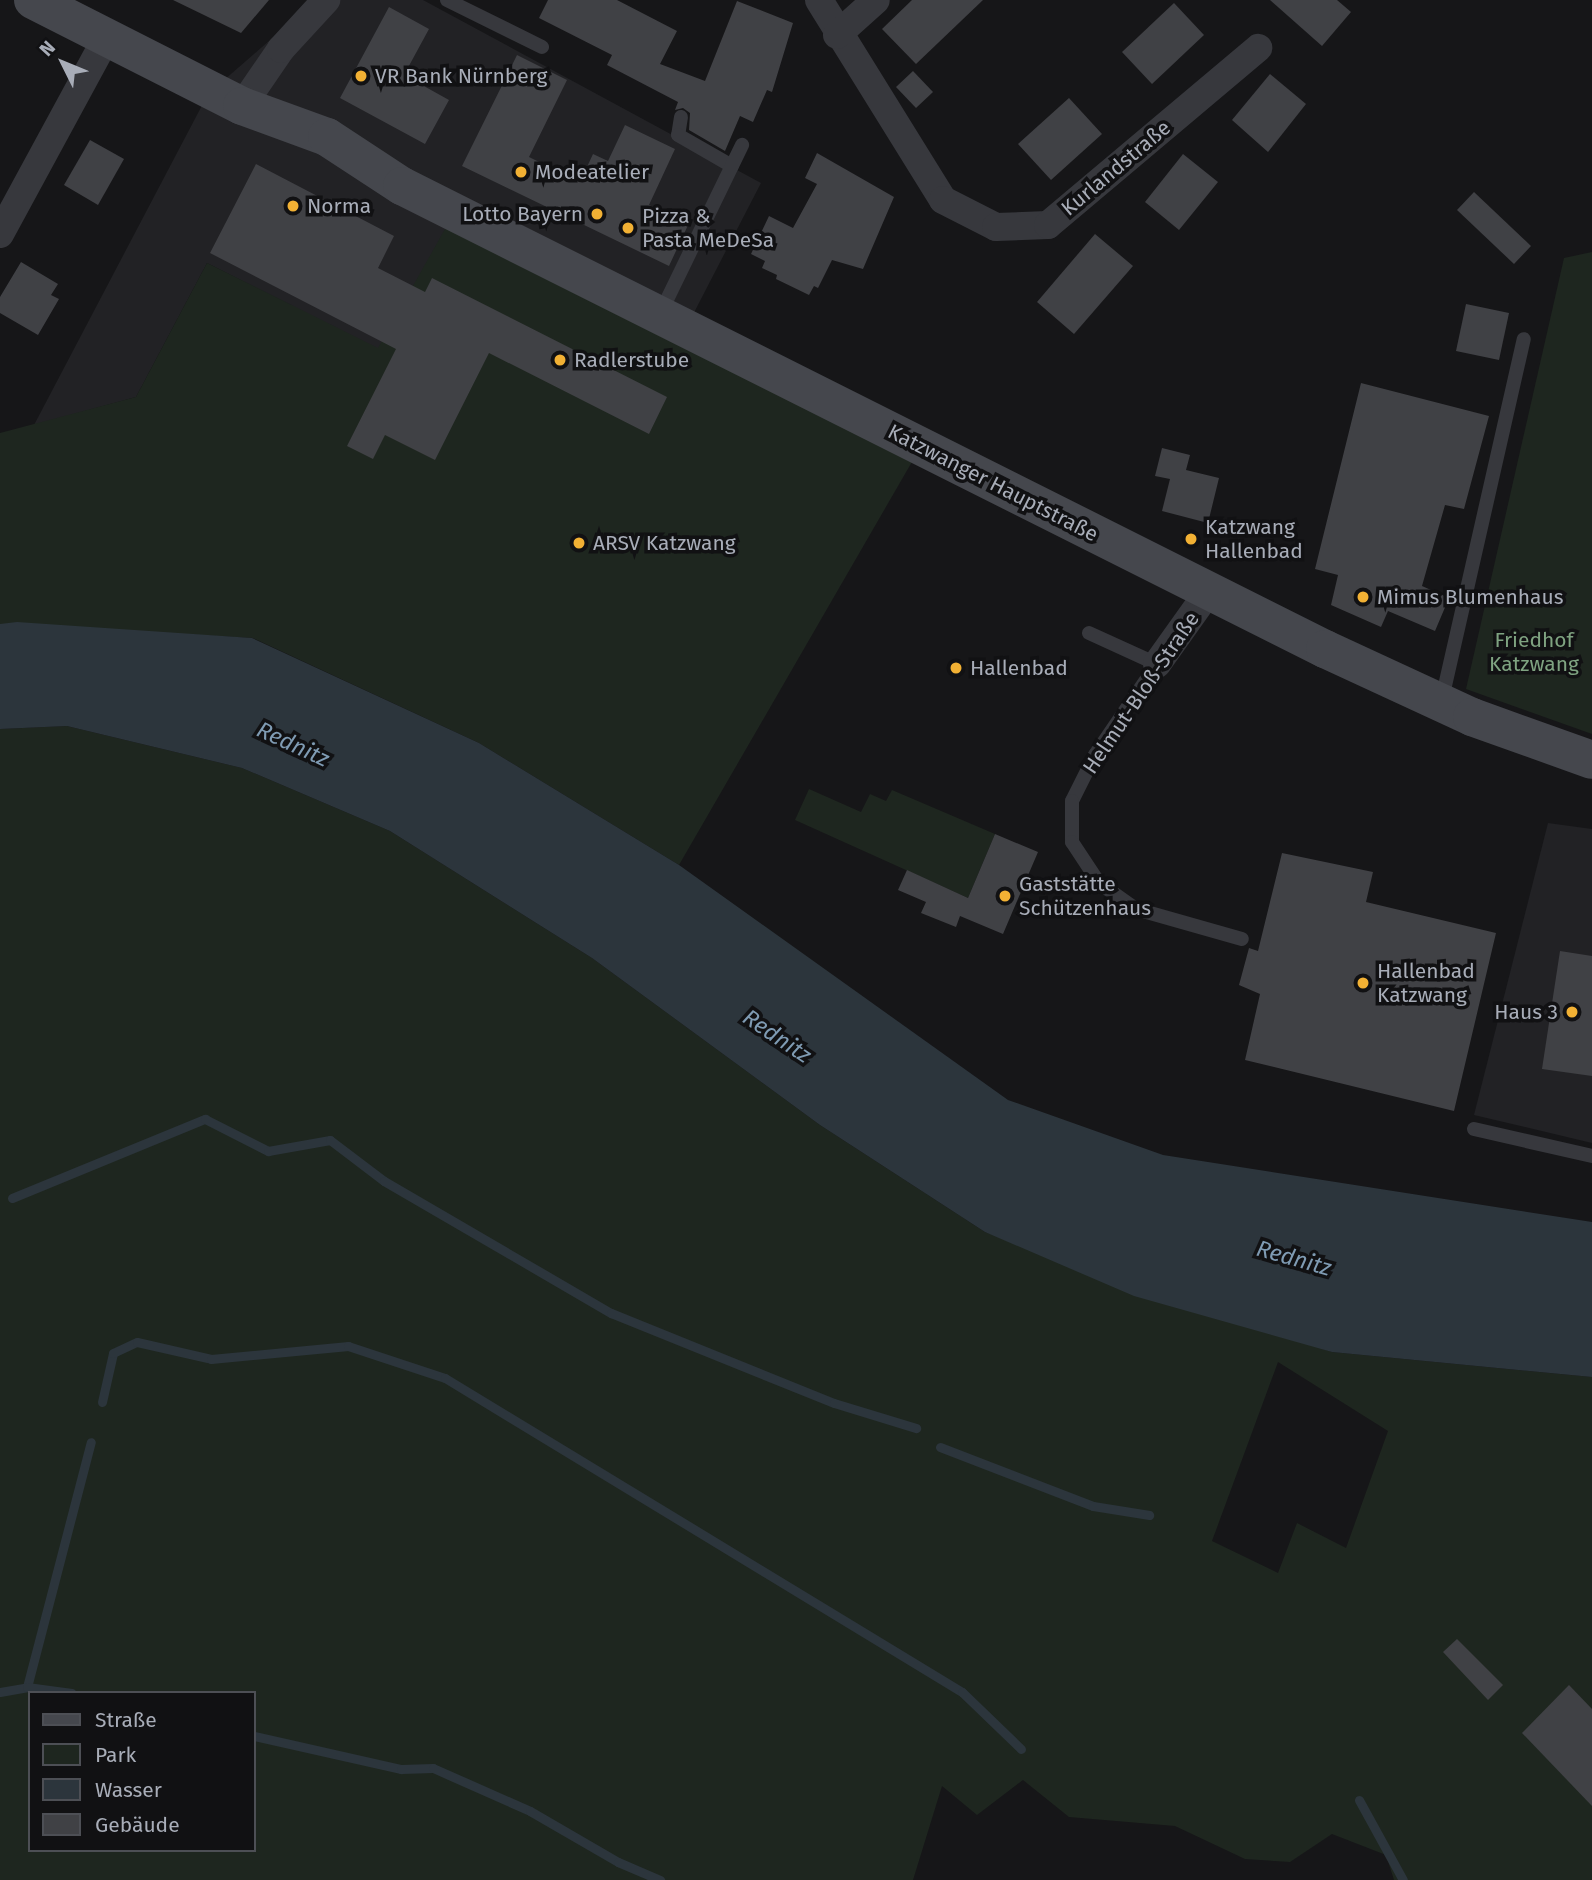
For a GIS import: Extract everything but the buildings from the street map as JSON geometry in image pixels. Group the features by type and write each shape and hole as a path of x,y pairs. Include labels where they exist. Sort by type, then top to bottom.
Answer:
{"main road":[{"name":"Katzwanger Hauptstraße","path":"33,0 243,106 286,144 315,159 355,176 402,186 1209,591 1441,704 1592,760"}],"street":[{"path":"243,106 281,49 326,0"},
{"name":"Kurlandstraße","path":"819,0 837,35 943,200 996,227 1048,225 1258,48"},
{"path":"837,35 876,0"},
{"path":"0,234 107,37"},
{"name":"Helmut-Bloß-Straße","path":"1157,664 1209,591"}],"lane":[{"path":"447,0 542,47"},
{"path":"681,117 678,135 732,166"},
{"path":"659,315 742,145"},
{"path":"1441,704 1524,339"},
{"path":"1089,633 1157,664"},
{"name":"Helmut-Bloß-Straße","path":"1157,664 1095,755 1072,801 1072,842 1099,883 1136,909 1242,939"},
{"path":"1474,1129 1592,1156"}],"shaded area":[{"path":"316,0 423,0 761,183 685,330 378,349 207,263 136,397 34,425 208,94"},
{"path":"1548,823 1592,829 1592,1143 1474,1115"}],"green space":[{"name":"ARSV Katzwang","path":"454,213 920,448 679,865 479,743 253,638 0,624 0,433 136,397 207,263 378,348"},
{"name":"Friedhof Katzwang","path":"1592,252 1592,734 1466,689 1564,258"},
{"path":"67,726 242,768 390,831 592,958 820,1125 985,1232 1332,1352 1592,1377 1592,1880 1394,1880 1386,1855 1332,1834 1290,1862 1245,1859 1175,1826 1069,1817 1023,1780 977,1815 942,1786 913,1880 0,1880 0,729","holes":["1278,1362 1388,1431 1346,1548 1297,1523 1278,1573 1212,1541"]},
{"path":"809,789 861,812 870,794 886,801 892,790 995,834 968,898 795,820"}],"water":[{"name":"Rednitz","path":"17,622 252,638 479,743 679,865 1008,1100 1163,1155 1592,1222 1592,1377 1332,1352 1134,1296 985,1232 820,1125 592,958 390,831 242,768 67,726 0,729 0,624"}],"waterway":[{"path":"12,1198 205,1119 268,1151 330,1140 384,1181 611,1313 834,1403 916,1428"},
{"path":"102,1402 113,1353 137,1342 211,1359 348,1346 445,1378 962,1692 1021,1749"},
{"path":"27,1687 91,1442"},
{"path":"940,1447 1093,1506 1149,1515"},
{"path":"0,1692 27,1687 57,1691"},
{"path":"256,1736 401,1769 433,1768 530,1811 618,1862 660,1880"},
{"path":"1359,1800 1403,1880"}],"place":[{"name":"VR Bank Nürnberg","path":"361,76"},
{"name":"Modeatelier","path":"521,172"},
{"name":"Norma","path":"293,206"},
{"name":"Lotto Bayern","path":"597,214"},
{"name":"Pizza & Pasta MeDeSa","path":"628,228"},
{"name":"Radlerstube","path":"560,360"},
{"name":"Katzwang Hallenbad","path":"1191,539"},
{"name":"ARSV Katzwang","path":"579,543"},
{"name":"Mimus Blumenhaus","path":"1363,597"},
{"name":"Hallenbad","path":"956,668"},
{"name":"Gaststätte Schützenhaus","path":"1005,896"},
{"name":"Hallenbad Katzwang","path":"1363,983"},
{"name":"Haus 3","path":"1572,1012"}]}
